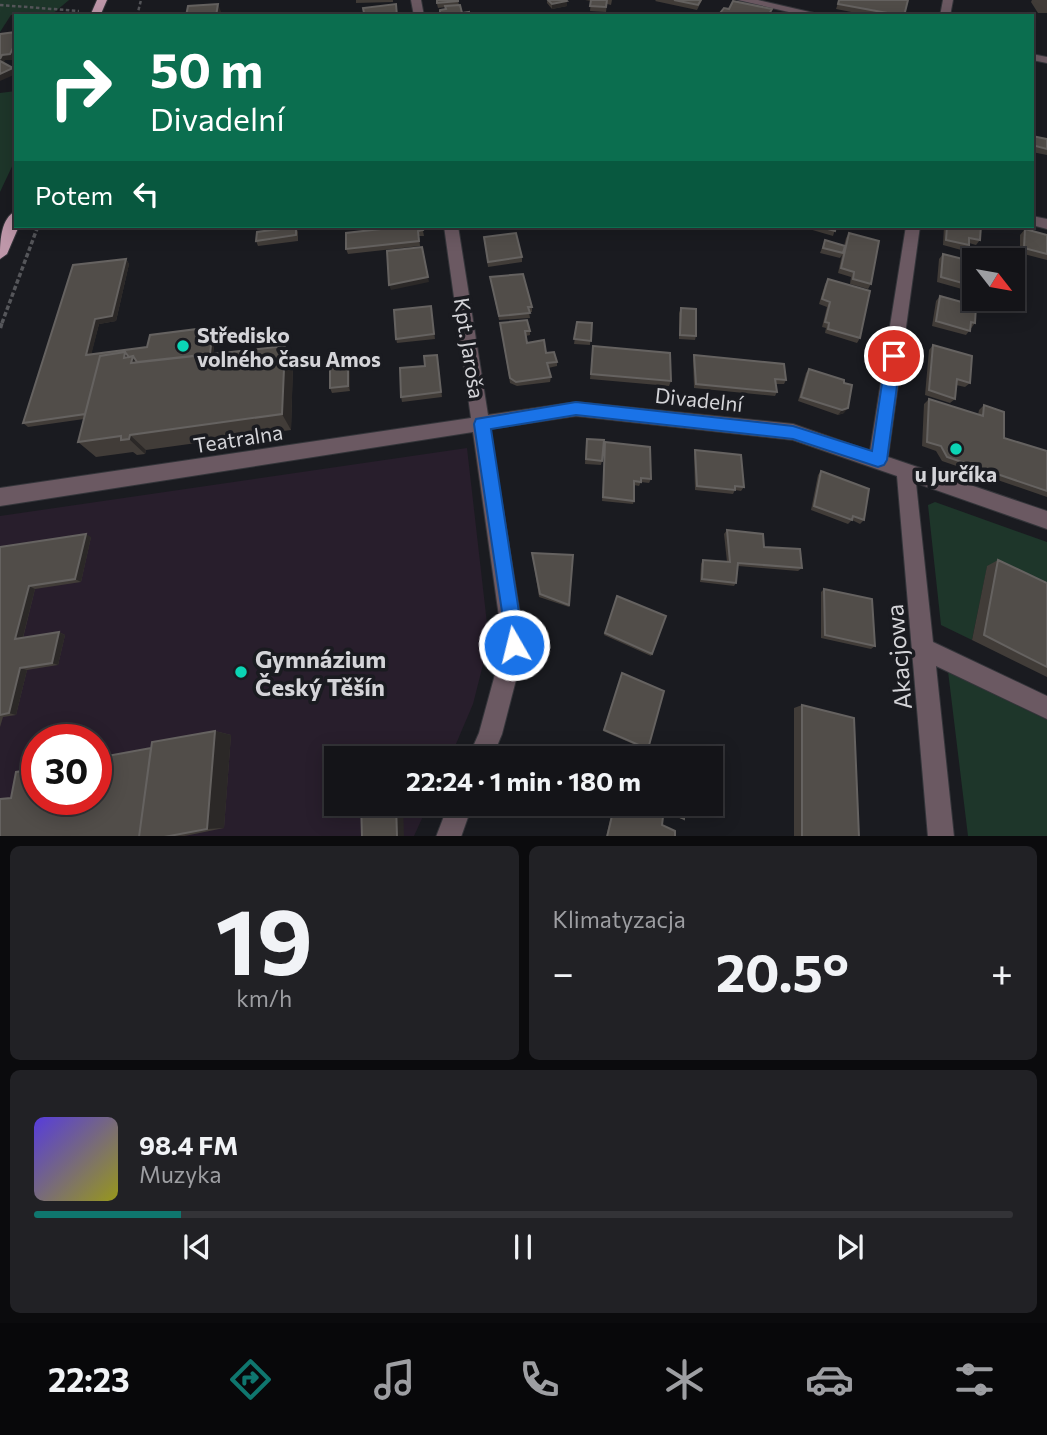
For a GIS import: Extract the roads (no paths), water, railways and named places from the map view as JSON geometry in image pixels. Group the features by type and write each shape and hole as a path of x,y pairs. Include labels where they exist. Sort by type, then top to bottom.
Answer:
{"main road":[{"path":"96,14 102,0"},
{"path":"0,254 14,221"}],"street":[{"path":"743,0 812,14"},
{"name":"Kpt. Jaroša","path":"451,228 514,645 485,746"},
{"path":"878,460 913,228"},
{"name":"Divadelní","path":"482,424 576,409 793,432 906,472"},
{"name":"Teatralna","path":"0,497 482,424"},
{"path":"906,472 1047,520"},
{"name":"Akacjowa","path":"906,472 941,836"},
{"path":"923,649 1047,708"},
{"path":"447,836 455,816"}],"place":[{"name":"Středisko volného času Amos","path":"183,346"},
{"name":"u Jurčíka","path":"956,449"},
{"name":"Gymnázium Český Těšín","path":"241,672"}]}
